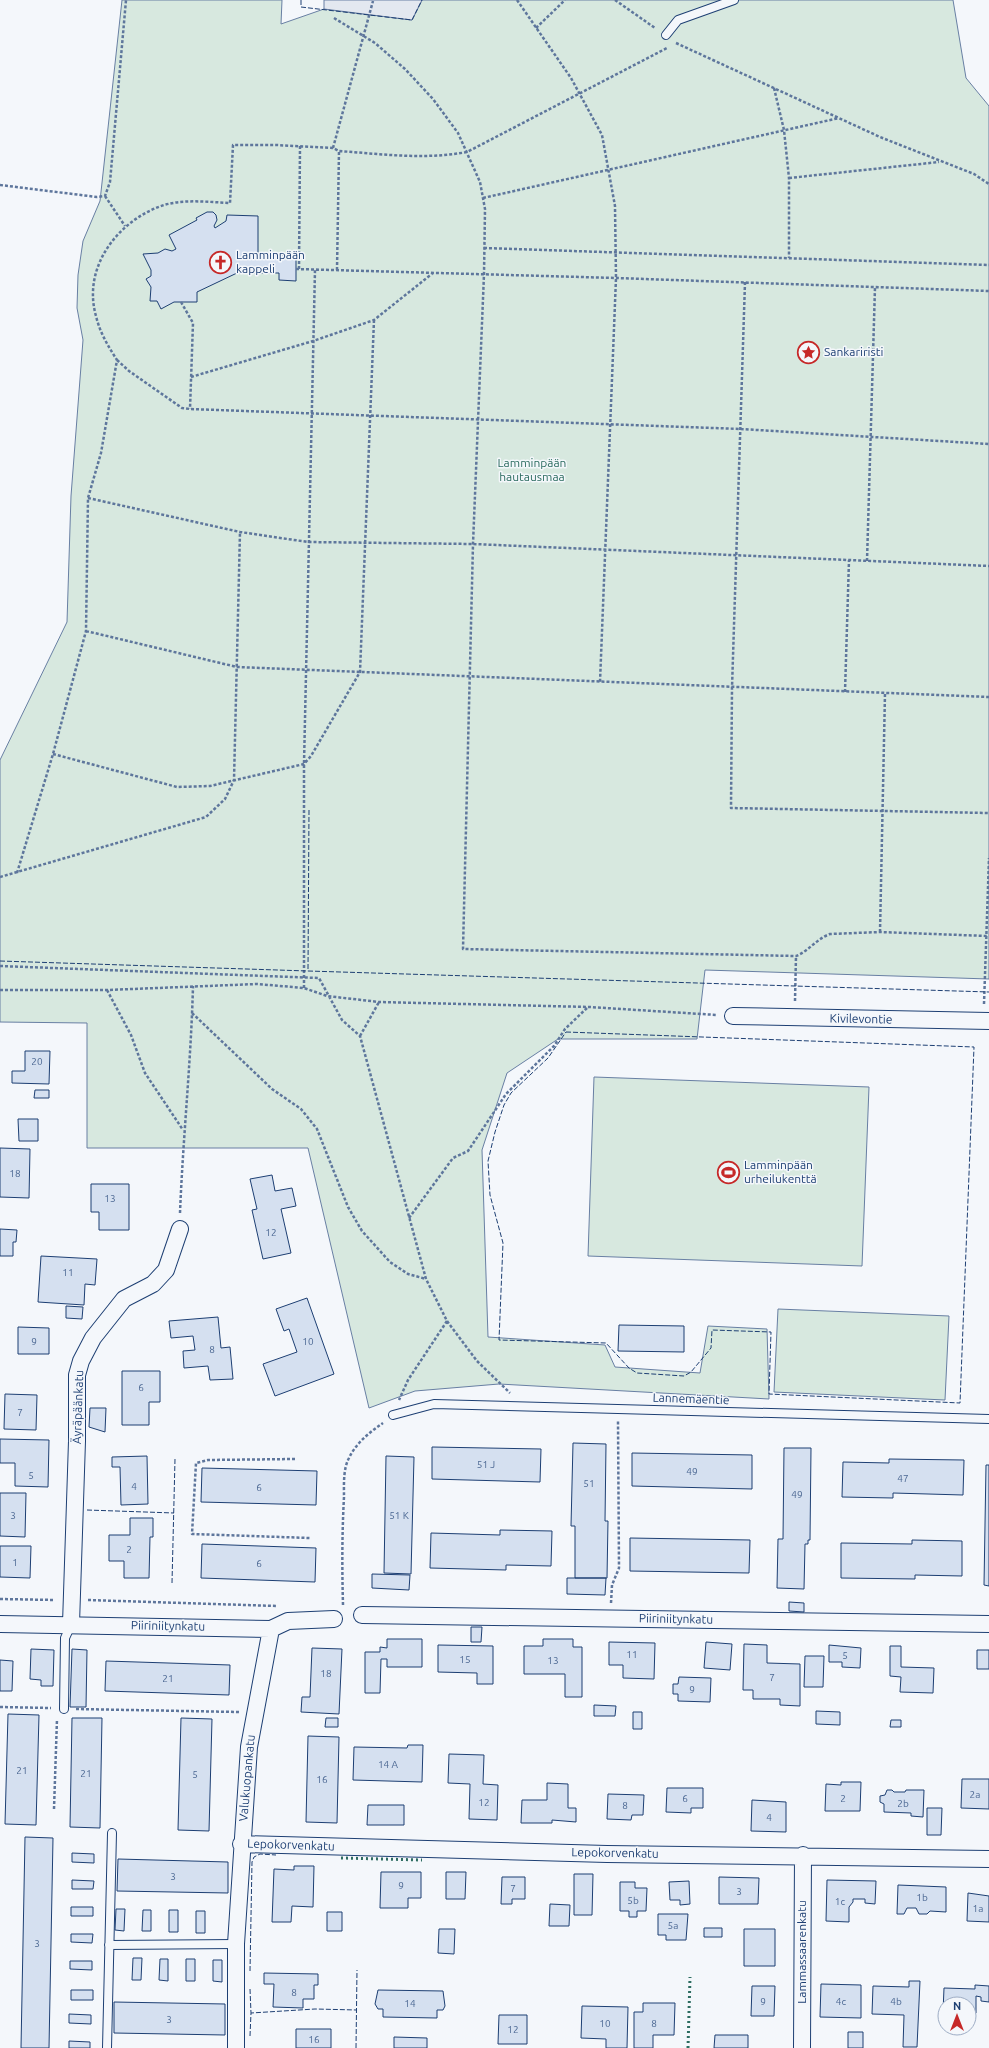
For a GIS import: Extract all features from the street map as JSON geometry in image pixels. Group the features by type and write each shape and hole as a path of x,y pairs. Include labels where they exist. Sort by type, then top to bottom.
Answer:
{"street":[{"name":"Kivilevontie","path":"733,1016 986,1021"},
{"name":"Äyräpäänkatu","path":"71,1624 77,1441 77,1375 81,1361 93,1338 124,1299 153,1284 166,1270 180,1229"},
{"name":"Piiriniitynkatu","path":"0,1624 71,1624 271,1629 288,1621 338,1613"},
{"name":"Piiriniitynkatu","path":"362,1615 989,1624"},
{"name":"Valukuopankatu","path":"236,2048 236,1944 241,1844 250,1739 271,1629"},
{"name":"Lepokorvenkatu","path":"241,1844 607,1854 803,1855 989,1859"},
{"name":"Lammassaarenkatu","path":"802,2048 803,1855"}],"lane":[{"path":"666,35 678,20 734,0"},
{"name":"Lannemäentie","path":"393,1415 434,1404 989,1419"},
{"path":"61,1708 65,1638 71,1624"},
{"path":"107,2048 112,1833"},
{"path":"109,1945 236,1944"}],"path":[{"path":"105,196 110,182 126,0"},
{"path":"516,0 571,78 602,135 615,206 616,278 600,682"},
{"path":"536,28 565,0"},
{"path":"615,0 677,42 880,137 974,174 989,184"},
{"path":"333,148 373,1"},
{"path":"334,18 375,42 405,69 433,99 458,133 467,152 480,182 485,209 484,274 473,544 463,949 796,956 806,952 822,937 830,934 880,932 987,936"},
{"path":"677,42 467,152 444,156 410,156 339,151 333,148 233,145 230,203 186,201 164,205 143,214 125,226 109,245 97,269 93,291 95,315 104,341 117,360 129,371 182,408 190,409 610,424 870,436 989,444"},
{"path":"774,88 784,130 789,178 789,258"},
{"path":"483,198 839,118"},
{"path":"300,146 297,270 616,278 989,291"},
{"path":"337,270 339,151"},
{"path":"789,178 941,161"},
{"path":"0,185 97,197 105,196"},
{"path":"105,196 125,226"},
{"path":"484,248 989,265"},
{"path":"304,988 304,764 315,270"},
{"path":"191,377 313,341 374,320 433,273"},
{"path":"745,282 732,688 731,808 989,813"},
{"path":"867,561 875,287"},
{"path":"181,302 193,323 190,409"},
{"path":"53,754 177,786 210,786 304,764 311,756 360,672 374,320"},
{"path":"17,873 53,754 86,631 88,498 101,453 117,360"},
{"path":"88,498 240,532 308,542 473,544 605,548 989,566"},
{"path":"0,877 206,817 225,799 234,780 240,532"},
{"path":"845,692 848,560"},
{"path":"86,631 237,667 732,688 989,697"},
{"path":"880,932 885,693"},
{"path":"986,1021 989,858"},
{"path":"795,1018 796,956"},
{"path":"0,966 319,978 327,996 342,1020 360,1036 426,1279 447,1321 477,1361 495,1381 524,1406"},
{"path":"0,990 107,990 257,984 304,988 327,996 379,1002 589,1006 733,1016"},
{"path":"180,1229 184,1131 190,1067 193,986"},
{"path":"107,990 131,1035 145,1073 184,1131"},
{"path":"360,1036 379,1002"},
{"path":"409,1218 453,1158 468,1151 506,1094 554,1046 565,1030 589,1006"},
{"path":"192,1013 272,1089 301,1109 317,1129 348,1207 362,1231 390,1262 408,1274 426,1279"},
{"path":"338,1613 345,1471 348,1459 368,1434 393,1415 408,1380 447,1321"},
{"path":"610,1618 612,1585 619,1568 618,1409"},
{"path":"296,1459 208,1460 196,1464 192,1534 310,1538"},
{"path":"0,1599 280,1606"},
{"path":"0,1707 255,1713"},
{"path":"54,1809 61,1708"}],"green space":[{"name":"Lamminpään hautausmaa","path":"122,0 282,0 281,24 324,9 412,20 422,0 953,0 966,78 989,106 989,979 705,970 697,1039 558,1039 507,1073 482,1150 488,1337 605,1345 615,1367 700,1373 708,1326 767,1329 769,1399 499,1384 415,1391 369,1408 308,1148 87,1148 87,1023 0,1022 0,760 67,622 71,496 83,340 77,308 78,275 83,241 100,201"},
{"name":"Lamminpään urheilukenttä","path":"594,1077 869,1087 862,1266 588,1256"},
{"path":"778,1309 949,1316 945,1400 774,1392"}],"shaded area":[{"path":"324,0 422,0 412,20 324,9"}],"building":[{"name":"Lamminpään kappeli","path":"207,212 213,212 216,215 217,220 214,226 215,228 226,221 227,215 258,216 258,255 296,255 296,281 279,280 279,273 237,273 197,292 197,302 174,302 161,309 157,301 150,301 151,287 146,279 151,276 151,270 143,254 158,253 165,249 172,251 176,249 169,235 197,220 196,218"},
{"path":"25,1051 50,1051 49,1084 12,1083 12,1071 25,1071"},
{"path":"35,1090 49,1090 49,1098 34,1098"},
{"path":"18,1119 38,1119 38,1141 19,1141"},
{"path":"0,1148 30,1149 29,1198 0,1197"},
{"path":"272,1175 275,1191 292,1188 296,1206 281,1209 291,1253 263,1259 252,1210 257,1209 250,1179"},
{"path":"91,1184 129,1184 129,1230 99,1230 99,1212 91,1212"},
{"path":"0,1229 17,1230 16,1242 13,1242 13,1256 0,1256"},
{"path":"41,1256 97,1259 95,1285 85,1284 84,1305 38,1302"},
{"path":"307,1298 334,1374 275,1396 263,1364 297,1352 289,1329 284,1331 276,1309"},
{"path":"66,1306 83,1307 82,1319 66,1318"},
{"path":"218,1317 221,1348 230,1347 233,1379 210,1380 208,1366 184,1368 183,1351 195,1350 193,1336 171,1338 169,1321"},
{"path":"619,1325 684,1326 684,1352 618,1351"},
{"path":"18,1327 49,1328 49,1354 18,1354"},
{"path":"122,1371 160,1371 160,1402 149,1402 149,1425 122,1425"},
{"path":"5,1394 37,1395 36,1430 4,1429"},
{"path":"90,1408 106,1408 105,1432 89,1427"},
{"path":"0,1439 49,1440 48,1487 15,1486 15,1463 0,1463"},
{"path":"573,1443 606,1444 605,1521 608,1521 607,1578 575,1578 575,1526 571,1526"},
{"path":"432,1447 541,1449 540,1482 432,1479"},
{"path":"784,1448 811,1448 810,1540 808,1540 808,1544 805,1544 804,1589 777,1588 778,1539 783,1539"},
{"path":"632,1453 752,1455 752,1489 632,1486"},
{"path":"147,1456 148,1504 121,1505 120,1467 112,1467 112,1457"},
{"path":"386,1456 414,1457 411,1574 384,1573"},
{"path":"889,1459 964,1460 963,1495 893,1493 893,1498 842,1497 843,1462 889,1463"},
{"path":"986,1465 989,1465 989,1586 984,1585"},
{"path":"202,1468 317,1471 316,1505 201,1502"},
{"path":"0,1493 26,1493 25,1537 0,1536"},
{"path":"130,1518 153,1518 153,1537 150,1537 149,1578 124,1578 124,1561 109,1561 109,1535 130,1535"},
{"path":"500,1530 552,1531 551,1566 506,1565 506,1570 430,1568 431,1533 500,1535"},
{"path":"630,1538 750,1540 749,1573 630,1571"},
{"path":"912,1540 962,1541 962,1576 915,1575 915,1579 841,1578 841,1543 912,1544"},
{"path":"202,1544 316,1548 315,1582 201,1578"},
{"path":"0,1546 31,1546 30,1578 0,1577"},
{"path":"372,1574 410,1575 409,1590 372,1588"},
{"path":"567,1578 606,1578 605,1595 567,1594"},
{"path":"789,1602 804,1603 804,1612 789,1611"},
{"path":"471,1627 482,1627 481,1642 471,1642"},
{"path":"387,1639 422,1639 422,1667 387,1667 387,1659 381,1659 380,1693 365,1693 365,1652 380,1652 380,1647 387,1648"},
{"path":"543,1639 573,1639 573,1647 582,1647 582,1697 565,1697 565,1674 524,1674 524,1646 543,1646"},
{"path":"609,1642 655,1643 654,1679 623,1678 623,1665 609,1665"},
{"path":"706,1642 732,1644 730,1670 704,1668"},
{"path":"744,1644 767,1645 767,1663 800,1664 800,1706 780,1705 780,1699 753,1699 753,1690 743,1690"},
{"path":"438,1645 493,1646 493,1684 477,1684 477,1673 438,1672"},
{"path":"829,1645 861,1648 860,1668 842,1667 842,1662 829,1662"},
{"path":"890,1646 901,1646 901,1667 934,1668 933,1693 900,1692 901,1677 890,1676"},
{"path":"312,1648 342,1649 339,1714 301,1712 302,1697 310,1697"},
{"path":"31,1649 54,1650 53,1686 41,1686 41,1680 30,1679"},
{"path":"72,1649 87,1650 86,1707 70,1707"},
{"path":"977,1650 989,1650 989,1669 977,1669"},
{"path":"805,1656 824,1656 823,1687 804,1687"},
{"path":"0,1660 13,1661 12,1691 0,1691"},
{"path":"106,1661 230,1665 229,1695 105,1691"},
{"path":"679,1677 711,1678 710,1702 678,1701 678,1694 673,1694 673,1684 678,1684"},
{"path":"594,1705 616,1706 615,1716 594,1716"},
{"path":"816,1711 840,1712 840,1725 816,1724"},
{"path":"633,1712 642,1712 642,1729 633,1729"},
{"path":"8,1714 39,1715 36,1825 5,1824"},
{"path":"72,1718 102,1718 100,1828 70,1827"},
{"path":"181,1718 212,1719 209,1831 178,1830"},
{"path":"326,1718 338,1718 338,1727 325,1727"},
{"path":"891,1720 901,1720 901,1727 890,1727"},
{"path":"308,1736 339,1737 337,1823 306,1822"},
{"path":"408,1745 423,1745 422,1782 353,1780 354,1747 407,1748"},
{"path":"449,1754 484,1755 483,1784 498,1785 497,1820 469,1819 470,1784 448,1783"},
{"path":"962,1779 989,1779 989,1809 961,1808"},
{"path":"841,1782 861,1782 860,1811 825,1811 826,1784 841,1785"},
{"path":"547,1783 568,1784 568,1808 576,1808 576,1822 552,1820 552,1823 521,1823 522,1800 547,1800"},
{"path":"667,1788 703,1788 703,1808 691,1808 691,1813 666,1812"},
{"path":"887,1790 892,1790 894,1792 905,1792 906,1790 924,1790 923,1817 911,1816 911,1813 884,1812 884,1804 880,1802 880,1796 885,1795"},
{"path":"608,1794 644,1795 643,1815 632,1815 631,1820 607,1819"},
{"path":"752,1800 786,1802 786,1832 751,1831"},
{"path":"368,1805 404,1805 404,1825 367,1825"},
{"path":"927,1808 942,1808 941,1835 927,1835"},
{"path":"25,1837 53,1838 49,2048 21,2048"},
{"path":"72,1853 94,1854 94,1863 72,1862"},
{"path":"118,1859 228,1862 228,1893 117,1891"},
{"path":"294,1866 314,1866 313,1907 292,1906 291,1922 272,1922 274,1869 294,1870"},
{"path":"381,1872 421,1872 421,1898 408,1898 408,1908 380,1908"},
{"path":"446,1872 466,1872 465,1899 446,1899"},
{"path":"574,1874 593,1874 592,1915 574,1915"},
{"path":"502,1877 525,1877 525,1899 512,1899 512,1904 501,1904"},
{"path":"719,1877 759,1878 758,1904 719,1904"},
{"path":"72,1880 94,1881 93,1889 72,1889"},
{"path":"827,1880 876,1881 875,1904 865,1903 865,1899 853,1899 853,1902 849,1907 849,1922 826,1921"},
{"path":"689,1881 690,1904 680,1905 680,1900 670,1900 669,1882"},
{"path":"620,1882 635,1882 635,1888 647,1888 646,1911 637,1911 637,1917 629,1917 629,1911 620,1911"},
{"path":"898,1885 946,1887 946,1912 930,1911 927,1914 919,1914 916,1908 907,1908 904,1914 897,1914"},
{"path":"968,1893 989,1896 989,1922 967,1921"},
{"path":"550,1904 570,1905 569,1926 549,1926"},
{"path":"71,1907 93,1907 93,1916 71,1916"},
{"path":"116,1909 125,1909 124,1931 115,1930"},
{"path":"143,1910 151,1910 151,1931 142,1931"},
{"path":"169,1910 178,1910 178,1932 169,1932"},
{"path":"196,1911 205,1911 205,1933 196,1933"},
{"path":"327,1912 342,1912 342,1931 327,1931"},
{"path":"658,1914 688,1914 686,1940 666,1940 666,1935 658,1935"},
{"path":"704,1928 722,1928 722,1937 704,1937"},
{"path":"439,1929 455,1929 454,1954 438,1953"},
{"path":"744,1929 775,1929 775,1966 744,1966"},
{"path":"71,1934 93,1934 92,1943 71,1942"},
{"path":"133,1958 142,1958 141,1980 132,1980"},
{"path":"160,1959 168,1959 168,1981 159,1980"},
{"path":"186,1959 195,1959 195,1981 186,1981"},
{"path":"213,1960 222,1960 222,1982 213,1981"},
{"path":"70,1961 92,1961 92,1970 70,1969"},
{"path":"264,1973 318,1974 318,1985 314,1985 314,1999 303,1999 303,2008 273,2007 274,1984 264,1984"},
{"path":"909,1981 920,1981 917,2047 903,2047 904,2015 872,2014 873,1986 909,1987"},
{"path":"821,1984 861,1985 861,2018 820,2017"},
{"path":"975,1985 989,1986 989,2002 981,2001 981,1997 977,1996 944,1996 944,1988 975,1989"},
{"path":"752,1986 775,1986 774,2016 751,2016"},
{"path":"71,1990 93,1990 93,2000 71,2000"},
{"path":"378,1990 443,1991 445,2006 443,2010 437,2010 437,2018 383,2017 383,2009 378,2009 375,2004"},
{"path":"114,2002 225,2004 225,2035 114,2033"},
{"path":"643,2003 675,2003 674,2035 653,2035 653,2048 634,2048 634,2012 643,2012"},
{"path":"582,2006 628,2007 627,2048 606,2048 606,2039 581,2038"},
{"path":"69,2014 91,2015 91,2024 69,2023"},
{"path":"499,2015 527,2015 527,2044 498,2044"},
{"path":"296,2029 331,2029 331,2048 296,2048"},
{"path":"848,2032 863,2032 863,2048 848,2048"},
{"path":"715,2035 748,2035 748,2048 714,2048"},
{"path":"394,2037 427,2038 427,2048 394,2048"},
{"path":"69,2041 90,2042 90,2048 69,2048"}],"hedge":[{"path":"341,1858 422,1860"},
{"path":"688,2048 690,1977"}],"fence":[{"path":"301,0 301,7 412,20 422,0"},
{"path":"309,810 308,971 989,992"},
{"path":"0,961 308,971"},
{"path":"566,1032 974,1047 960,1403 769,1394 771,1332 712,1330 711,1348 691,1372 684,1376 637,1373 629,1368 606,1343 499,1340 503,1243 490,1195 488,1161 495,1132 504,1105 511,1093 548,1058 566,1032"},
{"path":"172,1583 175,1459"},
{"path":"87,1510 174,1513"},
{"path":"250,1971 252,1862 254,1857 260,1854 276,1855"},
{"path":"356,2048 357,1970"},
{"path":"250,1989 251,2013"},
{"path":"250,2036 251,2013 315,2009 357,2010"}],"place":[{"name":"Lamminpään kappeli","path":"221,262"},
{"name":"Sankariristi","path":"808,352"},
{"name":"Lamminpään urheilukenttä","path":"728,1172"}]}
